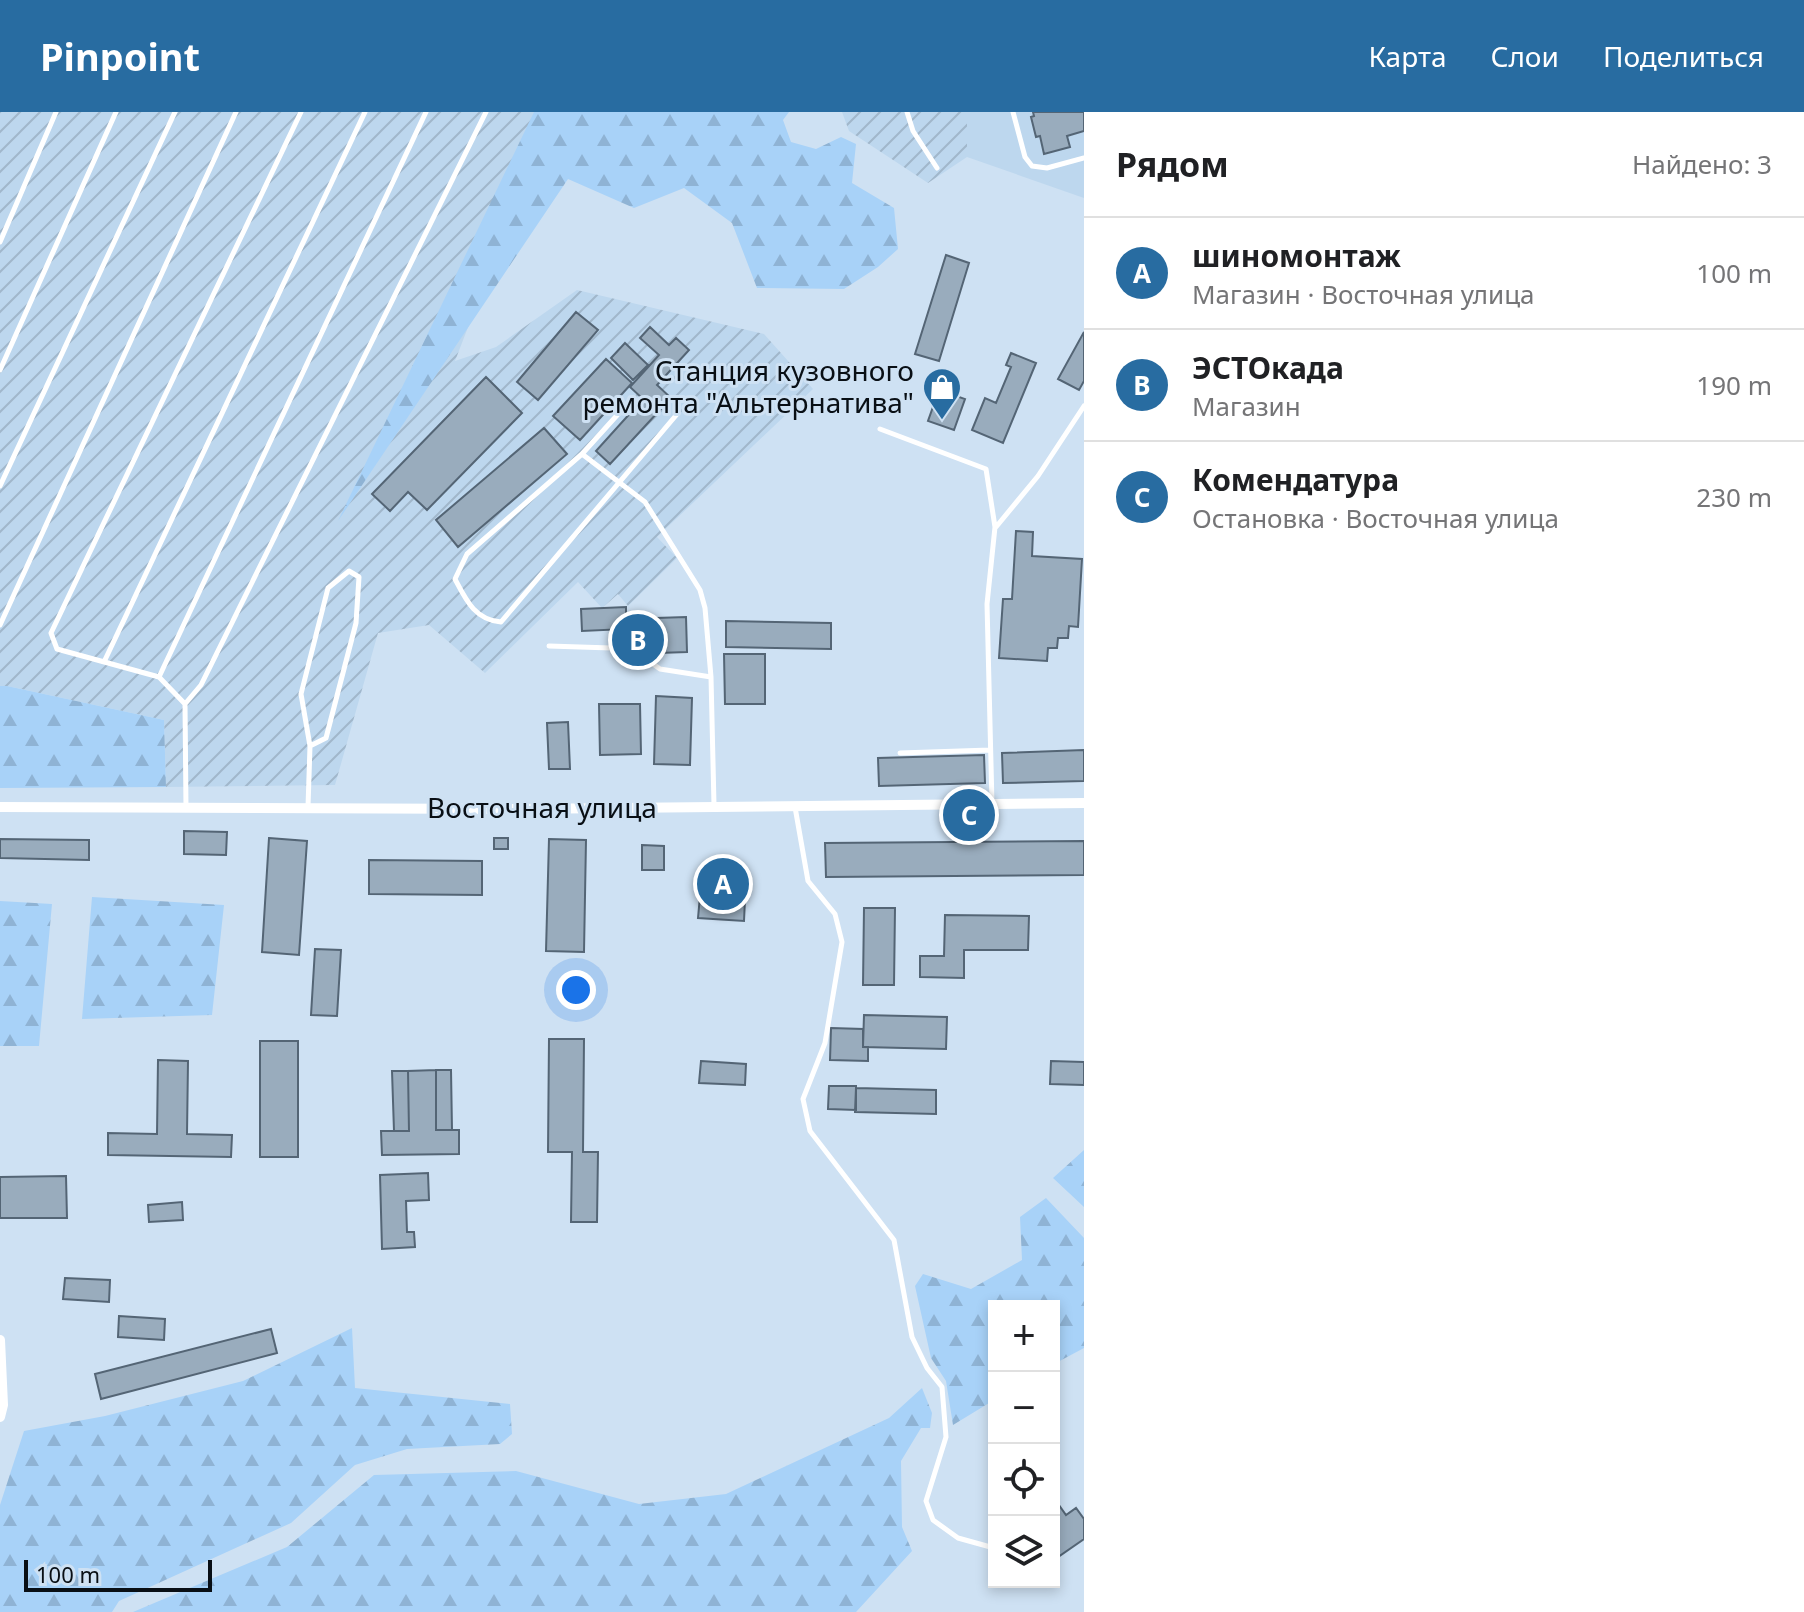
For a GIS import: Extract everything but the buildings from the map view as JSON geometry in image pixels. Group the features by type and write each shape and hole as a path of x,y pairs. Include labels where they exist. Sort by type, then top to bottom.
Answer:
{"street":[{"name":"Восточная улица","path":"0,807 518,809 1084,803"},
{"path":"0,1340 3,1405 0,1417"}],"lane":[{"path":"0,242 56,112"},
{"path":"0,370 116,112"},
{"path":"0,486 175,112"},
{"path":"0,625 236,112"},
{"path":"185,704 159,677 57,649 51,633 301,112"},
{"path":"104,662 365,112"},
{"path":"159,677 426,112"},
{"path":"186,809 185,704 201,685 486,112"},
{"path":"907,112 913,131 937,168"},
{"path":"1013,112 1025,157 1032,166 1047,168 1084,158"},
{"path":"629,402 582,454 467,554 455,579 470,608 490,621 501,622 678,413"},
{"path":"995,527 1038,476 1084,406"},
{"path":"880,429 986,469 995,527 987,604 992,805"},
{"path":"582,454 645,502 700,590 705,608 711,677 714,806"},
{"path":"308,808 310,746 301,694 328,588 349,571 359,577 356,623 326,738 310,746"},
{"path":"549,646 611,648 646,659 660,669 711,677"},
{"path":"900,753 990,750"},
{"path":"794,806 808,881 835,914 842,942 825,1043 803,1099 810,1131 894,1240 912,1337 927,1368 942,1387 946,1437 926,1501 933,1520 958,1538 988,1546"}],"shaded area":[{"path":"0,112 551,112 455,361 496,347 577,290 764,334 813,389 657,537 677,558 628,606 618,594 602,608 578,582 485,673 429,625 378,633 335,785 166,787 164,720 0,686"},
{"path":"842,112 967,112 967,157 928,183 849,131"},
{"path":"967,112 1084,112 1084,198 967,157"}],"green space":[{"path":"534,112 789,112 783,120 791,142 816,149 841,137 856,144 852,183 894,208 898,249 878,267 844,289 757,288 732,223 684,188 634,208 568,179 338,521"},
{"path":"0,686 164,720 166,787 0,788"},
{"path":"92,897 224,905 212,1015 82,1019"},
{"path":"0,901 52,904 39,1046 0,1046"},
{"path":"1084,1150 1084,1207 1053,1178"},
{"path":"1046,1198 1084,1238 1084,1348 1060,1361 1060,1300 988,1300 988,1404 953,1425 946,1381 931,1358 915,1286 923,1274 971,1289 1022,1260 1020,1217"},
{"path":"352,1328 355,1388 510,1404 512,1434 500,1444 407,1449 355,1465 291,1523 119,1601 112,1612 0,1612 0,1505 24,1431 105,1416 243,1381"},
{"path":"922,1388 932,1413 930,1428 921,1428 901,1461 902,1527 912,1551 856,1612 133,1612 287,1547 374,1475 516,1471 639,1504 726,1494 889,1418"}],"place":[{"name":"Станция кузовного ремонта \"Альтернатива\"","path":"942,421"},
{"name":"ЭСТОкада","path":"638,640"},
{"name":"Комендатура","path":"969,815"},
{"name":"шиномонтаж","path":"723,884"}]}
